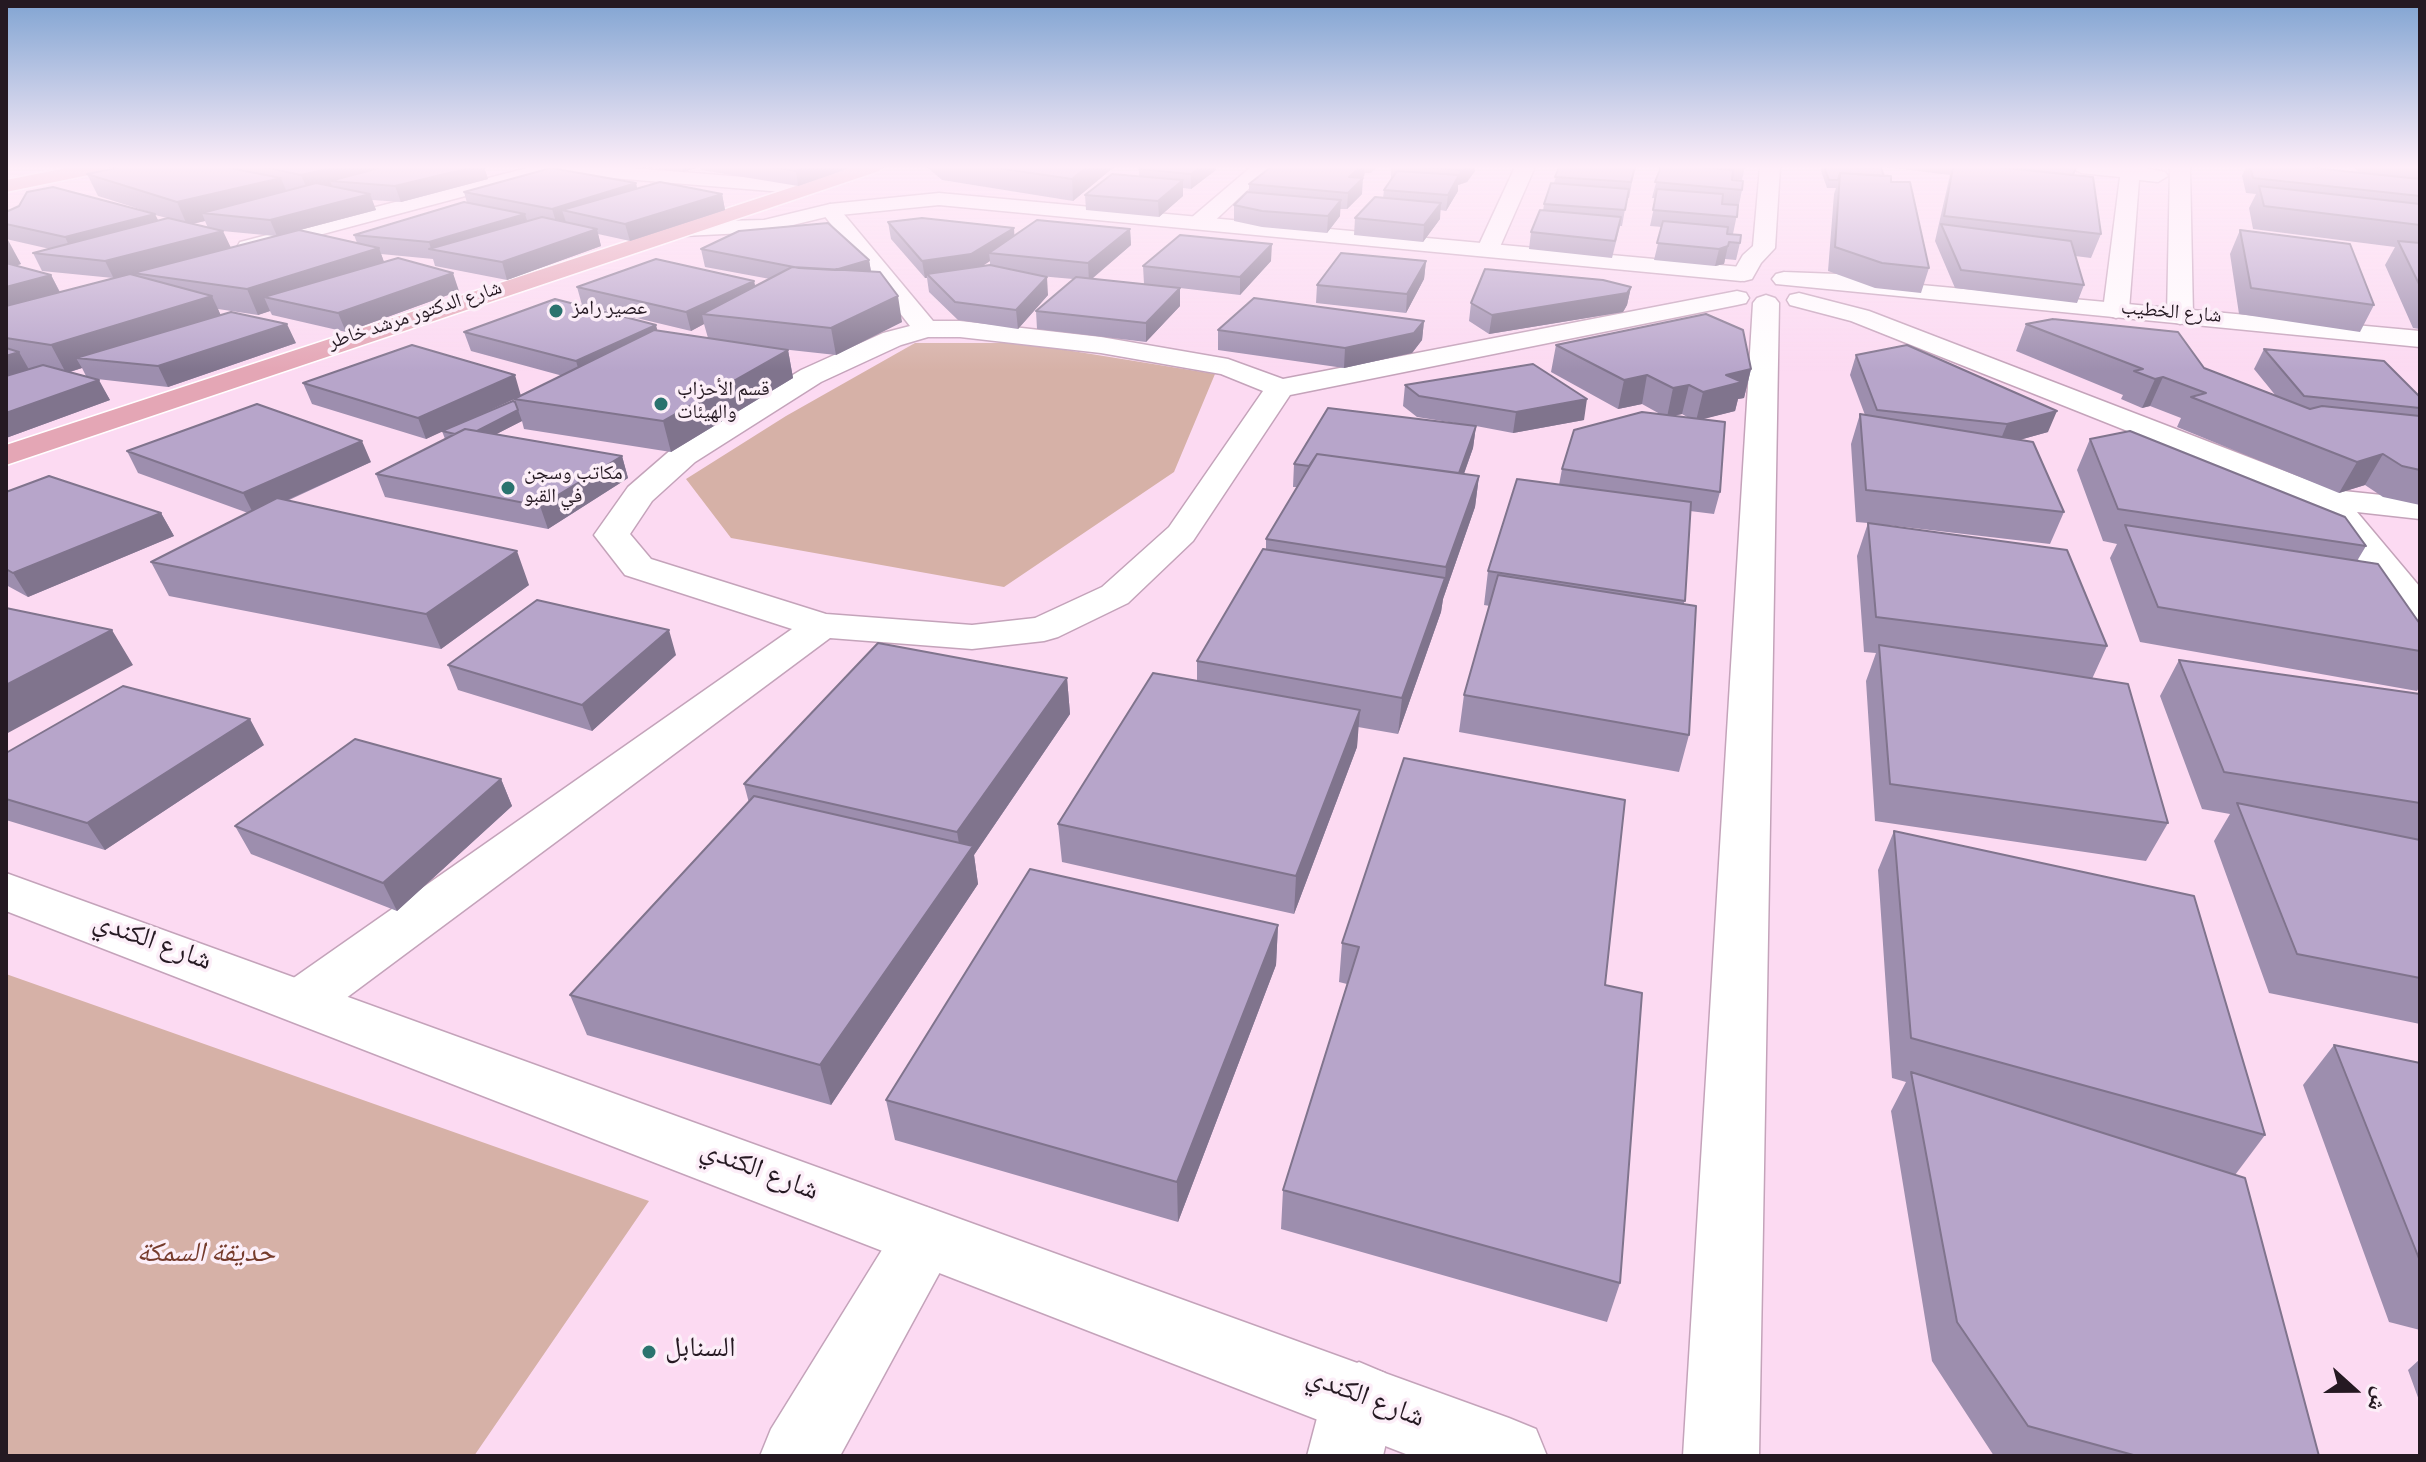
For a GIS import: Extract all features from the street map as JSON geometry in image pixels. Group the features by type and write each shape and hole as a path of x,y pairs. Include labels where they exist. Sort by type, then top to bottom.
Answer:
{"main road":[{"name":"شارع الدكتور مرشد خاطر","path":"6,455 665,235"}],"street":[{"path":"233,251 293,235"},
{"path":"850,235 926,329"},
{"name":"شارع الخطيب","path":"1335,235 1590,259 1764,288 1921,292 2420,339"},
{"path":"1488,249 1494,235"},
{"path":"1721,1456 1764,288 1751,260 1764,248 1765,235"},
{"path":"2116,310 2124,235"},
{"path":"2180,316 2181,235"},
{"path":"1764,248 1780,263 1764,288"},
{"path":"1280,388 1181,534 1115,595 1044,629 972,637 822,626 638,567 612,535 640,494 684,455 811,376 892,339 926,329 960,329 1101,345 1228,367 1280,388 1764,288 1860,316 2328,499 2420,509"},
{"path":"2328,499 2420,612"},
{"path":"302,1001 822,626"},
{"name":"شارع الكندي","path":"6,891 926,1237 1352,1428 1509,1456"},
{"path":"798,1456 926,1237"}],"green space":[{"path":"915,343 1023,343 1215,374 1174,472 1004,587 731,538 686,479 786,416"},
{"name":"حديقة السمكة","path":"6,974 649,1201 474,1456 6,1456"}],"building":[{"path":"102,235 206,235 105,261 33,253"},
{"path":"279,235 322,235 379,248 247,289 133,273"},
{"path":"356,235 452,235 429,242"},
{"path":"478,235 579,235 502,262 429,249"},
{"path":"730,235 842,235 869,260 835,270 799,268 701,249"},
{"path":"900,235 1002,235 971,254 922,261"},
{"path":"1015,235 1122,235 1088,263 989,253"},
{"path":"1180,235 1272,244 1240,277 1143,266"},
{"path":"1561,235 1616,235 1615,241"},
{"path":"1659,235 1741,235 1740,243 1729,242 1728,246 1719,249 1657,243"},
{"path":"1836,235 1922,235 1929,268 1882,263 1835,247"},
{"path":"1946,235 2027,235 2071,241 2084,285 1961,270"},
{"path":"2241,235 2281,235 2350,244 2374,305 2251,288"},
{"path":"2398,241 2420,243 2420,286"},
{"path":"1341,253 1426,261 1407,294 1317,285"},
{"path":"398,258 453,273 338,313 264,297"},
{"path":"656,259 754,281 686,312 577,287"},
{"path":"6,263 51,275 6,287"},
{"path":"990,265 1047,277 1016,310 955,302 927,274"},
{"path":"792,267 880,272 898,296 831,328 702,314"},
{"path":"1485,269 1603,280 1631,287 1627,293 1492,315 1471,303"},
{"path":"130,274 212,296 51,345 6,338 6,306"},
{"path":"1076,277 1180,288 1146,323 1036,311"},
{"path":"1254,298 1424,321 1414,333 1345,348 1218,330"},
{"path":"555,299 656,325 576,361 464,332"},
{"path":"231,312 287,324 158,366 76,358"},
{"path":"1706,314 1743,330 1751,369 1726,375 1742,382 1703,392 1689,385 1673,388 1647,375 1624,380 1556,345"},
{"path":"2053,319 2178,332 2204,368 2310,409 2322,406 2420,416 2420,470 2402,466 2383,454 2357,462 2191,397 2206,393 2163,377 2155,379 2134,371 2143,369 2026,324"},
{"path":"654,330 788,350 663,421 514,399"},
{"path":"412,345 515,375 418,418 303,383"},
{"path":"1907,345 2057,411 2007,424 1877,410 1856,355"},
{"path":"6,348 19,352 6,356"},
{"path":"2264,349 2384,361 2420,397 2420,408 2304,396"},
{"path":"1533,364 1587,399 1516,412 1419,396 1405,385"},
{"path":"43,365 99,380 6,413 6,376"},
{"path":"513,401 518,410 477,431 465,429 455,434 442,431"},
{"path":"257,404 362,441 243,493 127,451"},
{"path":"1328,408 1476,426 1459,473 1317,454 1309,466 1294,464"},
{"path":"1642,412 1725,422 1720,492 1562,469 1574,430"},
{"path":"1860,414 2033,442 2064,512 1866,490"},
{"path":"465,429 622,456 540,506 376,474"},
{"path":"2130,431 2345,517 2366,546 2118,509 2090,439"},
{"path":"1317,454 1479,476 1446,567 1266,539"},
{"path":"49,476 161,513 13,573 6,569 6,492"},
{"path":"1517,479 1691,502 1685,601 1488,571"},
{"path":"277,498 517,551 426,614 151,562"},
{"path":"1868,523 2067,550 2107,646 1876,617"},
{"path":"2125,525 2378,564 2420,624 2420,651 2158,607"},
{"path":"1263,549 1445,578 1402,698 1197,661"},
{"path":"1498,575 1696,606 1689,735 1464,695"},
{"path":"537,600 669,630 582,705 448,665"},
{"path":"6,608 112,630 6,685"},
{"path":"878,643 1067,678 957,832 744,784"},
{"path":"1879,645 2128,684 2168,823 1890,784"},
{"path":"2179,660 2420,694 2420,803 2224,772"},
{"path":"1153,673 1360,710 1296,876 1058,824"},
{"path":"123,686 250,719 87,823 6,799 6,753"},
{"path":"355,739 501,779 383,883 235,826"},
{"path":"1404,758 1625,800 1605,985 1642,993 1620,1283 1283,1190 1359,947 1342,943"},
{"path":"754,796 973,846 820,1065 570,995"},
{"path":"2237,803 2420,840 2420,978 2297,954"},
{"path":"1894,831 2194,896 2265,1135 1911,1038"},
{"path":"1030,869 1278,925 1177,1182 886,1100"},
{"path":"2334,1045 2420,1063 2420,1261"},
{"path":"1911,1072 2245,1178 2319,1456 2137,1456 2028,1426 1957,1322"}],"place":[{"name":"عصير رامز","path":"556,311"},
{"name":"قسم الأحزاب والهيئات","path":"661,404"},
{"name":"مكاتب وسجن في القبو","path":"508,488"},
{"name":"السنابل","path":"649,1352"}]}
